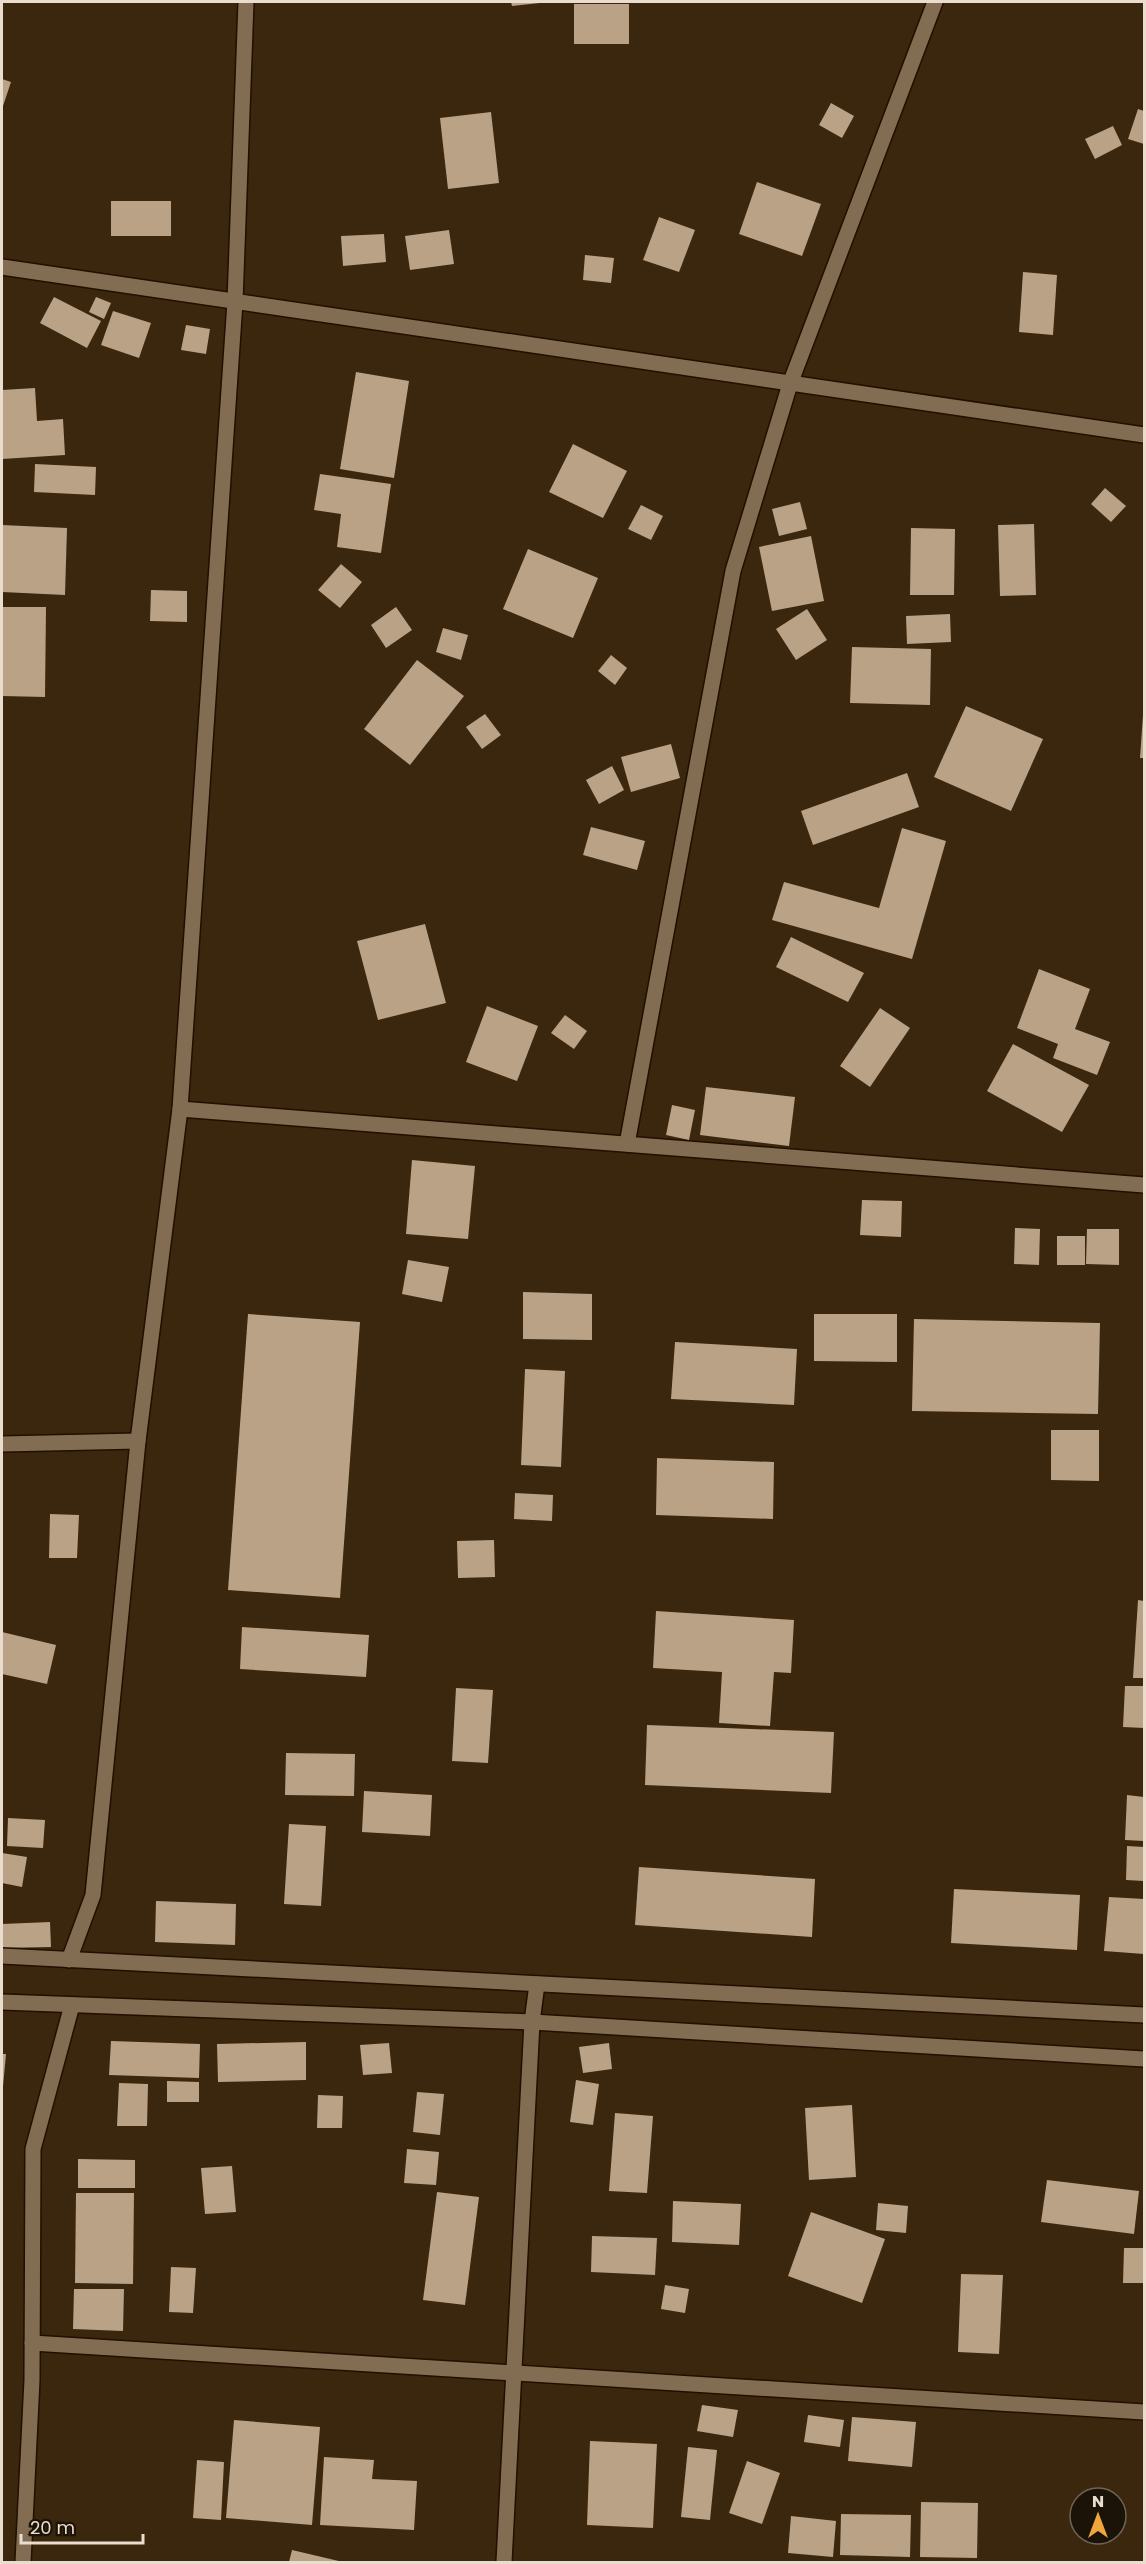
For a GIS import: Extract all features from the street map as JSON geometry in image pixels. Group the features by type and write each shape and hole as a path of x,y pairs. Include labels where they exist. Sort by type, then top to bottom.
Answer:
{"street":[{"path":"69,1960 93,1895 138,1441 180,1109 235,302 246,2"},
{"path":"627,1143 734,571 790,384 935,2"},
{"path":"2,267 1144,435"},
{"path":"180,1109 1144,1185"},
{"path":"2,1444 138,1441"},
{"path":"2,1956 1144,2015"},
{"path":"504,2562 532,2022 537,1984"},
{"path":"2,2002 532,2022 1144,2059"},
{"path":"23,2562 32,2343 33,2149 72,2005"},
{"path":"32,2343 1144,2412"}],"building":[{"path":"511,2 540,2 540,3 512,6"},
{"path":"574,4 629,4 629,44 574,44"},
{"path":"2,79 11,82 2,109"},
{"path":"831,103 854,116 842,138 819,125"},
{"path":"1138,109 1144,111 1144,144 1128,139"},
{"path":"491,112 499,183 448,189 440,118"},
{"path":"1113,126 1122,145 1095,159 1085,139"},
{"path":"757,182 821,204 802,256 739,234"},
{"path":"111,201 171,201 171,236 111,236"},
{"path":"659,217 695,230 679,272 643,260"},
{"path":"449,230 454,264 410,270 405,236"},
{"path":"384,234 386,262 343,266 341,236"},
{"path":"585,255 614,258 611,283 583,280"},
{"path":"1023,272 1057,275 1053,335 1019,332"},
{"path":"54,297 101,321 87,348 40,323"},
{"path":"96,297 111,303 104,319 89,312"},
{"path":"113,311 151,323 139,358 101,345"},
{"path":"186,325 210,329 206,354 181,350"},
{"path":"356,372 409,381 394,478 340,469"},
{"path":"35,388 37,421 63,419 65,455 2,459 2,390"},
{"path":"573,444 627,471 603,518 549,492"},
{"path":"35,464 96,467 95,495 34,492"},
{"path":"320,474 391,484 381,553 337,547 341,514 314,510"},
{"path":"1105,488 1126,506 1111,522 1091,504"},
{"path":"800,502 807,529 779,536 772,509"},
{"path":"641,505 663,516 651,540 628,529"},
{"path":"1034,524 1036,595 1000,596 998,525"},
{"path":"2,525 67,528 65,595 2,592"},
{"path":"911,528 955,529 954,595 910,595"},
{"path":"811,536 824,601 772,611 759,547"},
{"path":"528,549 598,578 573,638 503,609"},
{"path":"341,564 362,582 340,608 318,590"},
{"path":"151,590 187,591 187,622 150,621"},
{"path":"2,607 46,607 45,697 2,696"},
{"path":"396,607 412,630 386,648 371,625"},
{"path":"807,609 827,640 796,660 776,629"},
{"path":"950,614 951,642 907,644 906,616"},
{"path":"443,628 468,635 461,660 436,652"},
{"path":"852,647 931,649 930,705 850,703"},
{"path":"611,655 627,668 615,685 598,671"},
{"path":"417,660 464,696 410,765 364,729"},
{"path":"966,706 1043,739 1011,811 934,777"},
{"path":"485,714 501,735 482,749 466,727"},
{"path":"1143,715 1144,758 1140,758"},
{"path":"671,744 680,778 631,792 621,757"},
{"path":"612,766 624,790 599,804 586,780"},
{"path":"907,773 919,807 813,845 801,811"},
{"path":"591,827 645,841 637,870 583,855"},
{"path":"902,828 946,841 912,959 772,920 784,882 879,908"},
{"path":"425,924 446,1003 378,1020 357,941"},
{"path":"791,937 864,973 848,1002 776,967"},
{"path":"1039,969 1090,989 1075,1029 1110,1042 1097,1075 1053,1058 1058,1044 1017,1028"},
{"path":"487,1006 538,1026 517,1081 466,1062"},
{"path":"880,1008 910,1028 870,1087 840,1066"},
{"path":"565,1015 587,1031 574,1049 551,1033"},
{"path":"1013,1044 1089,1085 1062,1132 987,1091"},
{"path":"706,1087 795,1097 789,1146 700,1135"},
{"path":"672,1105 695,1110 689,1140 666,1135"},
{"path":"412,1160 475,1166 468,1239 406,1234"},
{"path":"862,1200 902,1201 901,1237 860,1235"},
{"path":"1015,1228 1040,1229 1039,1265 1014,1264"},
{"path":"1087,1229 1119,1229 1119,1265 1086,1264"},
{"path":"1057,1236 1085,1236 1085,1265 1057,1265"},
{"path":"408,1260 449,1267 442,1302 402,1294"},
{"path":"523,1292 592,1294 592,1340 523,1339"},
{"path":"248,1314 360,1322 340,1598 228,1590"},
{"path":"814,1314 897,1314 897,1362 814,1361"},
{"path":"914,1319 1100,1323 1098,1414 912,1411"},
{"path":"675,1342 797,1349 794,1405 671,1399"},
{"path":"525,1369 565,1371 561,1467 521,1465"},
{"path":"1051,1430 1099,1430 1099,1481 1051,1480"},
{"path":"657,1458 774,1462 773,1519 656,1515"},
{"path":"515,1493 553,1495 552,1521 514,1519"},
{"path":"50,1514 79,1515 77,1558 49,1558"},
{"path":"494,1540 495,1577 458,1578 457,1541"},
{"path":"1138,1600 1144,1601 1144,1678 1133,1678"},
{"path":"656,1611 794,1620 791,1673 774,1672 770,1726 719,1723 722,1672 653,1668"},
{"path":"242,1627 369,1635 366,1677 240,1669"},
{"path":"2,1632 56,1645 47,1684 2,1674"},
{"path":"1125,1686 1144,1686 1144,1728 1123,1727"},
{"path":"456,1688 493,1690 488,1763 452,1761"},
{"path":"647,1725 834,1732 831,1793 645,1785"},
{"path":"286,1753 355,1754 354,1796 285,1795"},
{"path":"364,1791 432,1795 430,1836 362,1832"},
{"path":"1127,1795 1144,1797 1144,1841 1125,1840"},
{"path":"8,1818 45,1820 43,1848 7,1846"},
{"path":"289,1824 326,1826 321,1906 284,1904"},
{"path":"1127,1846 1144,1847 1144,1881 1126,1880"},
{"path":"2,1853 27,1857 22,1887 2,1883"},
{"path":"639,1867 815,1879 812,1937 635,1925"},
{"path":"954,1889 1080,1895 1077,1950 951,1943"},
{"path":"1109,1897 1144,1899 1144,1954 1104,1951"},
{"path":"156,1901 236,1904 235,1945 155,1942"},
{"path":"50,1922 51,1947 2,1948 2,1924"},
{"path":"111,2041 200,2044 199,2078 109,2075"},
{"path":"306,2042 306,2080 218,2082 217,2044"},
{"path":"389,2043 392,2073 363,2075 360,2045"},
{"path":"609,2043 612,2069 583,2073 579,2047"},
{"path":"2,2054 6,2054 3,2086 2,2086"},
{"path":"576,2080 599,2084 593,2125 570,2122"},
{"path":"167,2081 199,2082 199,2102 167,2102"},
{"path":"119,2083 148,2084 147,2126 117,2126"},
{"path":"417,2092 444,2094 440,2135 413,2132"},
{"path":"318,2095 343,2096 342,2128 317,2128"},
{"path":"852,2105 856,2177 809,2180 805,2108"},
{"path":"615,2113 653,2116 647,2193 609,2191"},
{"path":"407,2149 439,2152 436,2185 404,2183"},
{"path":"78,2159 135,2160 135,2188 78,2188"},
{"path":"232,2166 236,2212 205,2214 201,2168"},
{"path":"1047,2180 1139,2191 1134,2234 1041,2222"},
{"path":"437,2192 479,2197 465,2305 423,2300"},
{"path":"76,2193 134,2193 133,2284 75,2283"},
{"path":"673,2201 741,2204 739,2245 672,2242"},
{"path":"878,2203 908,2206 906,2233 876,2230"},
{"path":"811,2212 885,2239 862,2303 788,2276"},
{"path":"592,2236 657,2238 655,2275 591,2272"},
{"path":"1124,2248 1144,2248 1144,2283 1123,2283"},
{"path":"171,2267 196,2268 193,2313 169,2312"},
{"path":"961,2274 1003,2275 999,2354 958,2352"},
{"path":"665,2285 689,2289 685,2313 661,2309"},
{"path":"74,2289 124,2289 123,2331 73,2329"},
{"path":"702,2405 738,2410 733,2437 697,2431"},
{"path":"808,2415 844,2420 840,2447 804,2442"},
{"path":"852,2417 916,2422 912,2467 848,2461"},
{"path":"234,2420 320,2427 312,2525 226,2518"},
{"path":"590,2441 657,2444 653,2528 587,2525"},
{"path":"688,2447 717,2450 710,2520 681,2517"},
{"path":"324,2457 374,2460 372,2479 417,2481 414,2530 320,2525"},
{"path":"197,2460 224,2462 221,2520 193,2518"},
{"path":"747,2461 780,2473 762,2524 729,2513"},
{"path":"921,2502 978,2503 977,2558 920,2557"},
{"path":"841,2514 911,2515 910,2557 840,2555"},
{"path":"791,2516 836,2521 833,2557 788,2553"},
{"path":"292,2550 343,2562 289,2562"}]}
